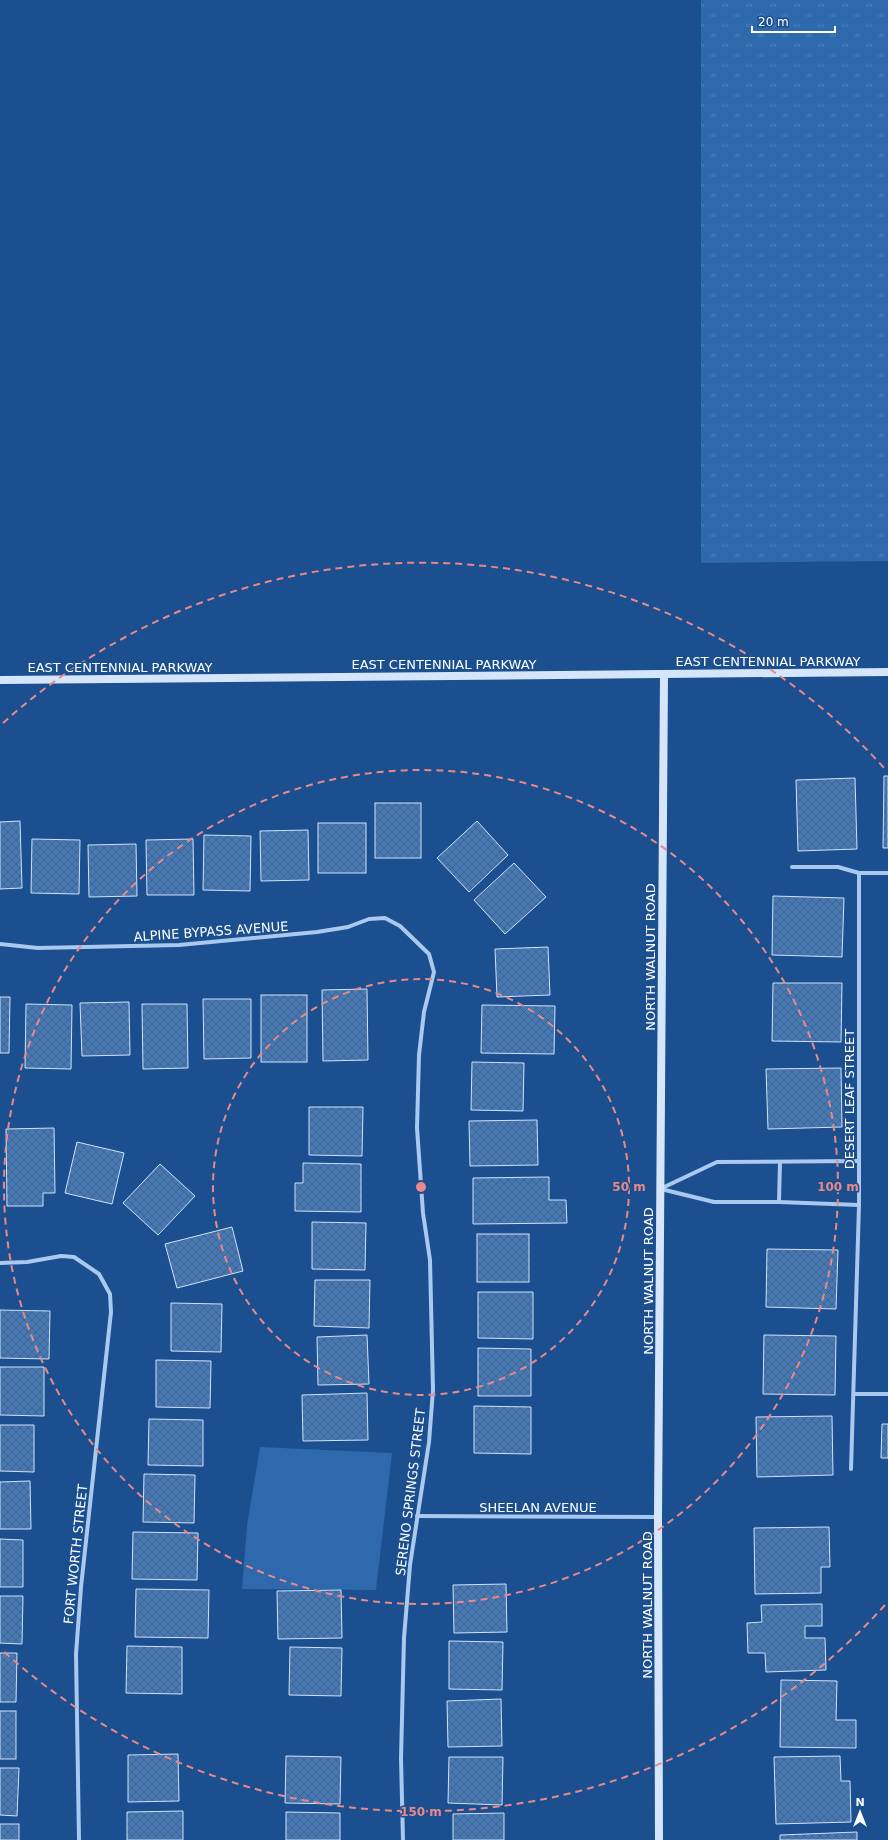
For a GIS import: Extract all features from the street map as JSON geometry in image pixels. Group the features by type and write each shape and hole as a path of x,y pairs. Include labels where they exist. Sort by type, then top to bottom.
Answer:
{"street":[{"name":"EAST CENTENNIAL PARKWAY","path":"0,680 888,672"},
{"name":"NORTH WALNUT ROAD","path":"659,1840 658,1517 664,674"},
{"path":"792,867 838,867 859,873 888,873"},
{"name":"DESERT LEAF STREET","path":"851,1469 859,1205 859,873"},
{"name":"ALPINE BYPASS AVENUE","path":"0,944 38,948 179,945 317,932 348,927 368,919 385,918 400,926 414,939"},
{"name":"SERENO SPRINGS STREET","path":"403,1840 401,1758 404,1638 410,1565 429,1442 433,1390 430,1260 423,1213 417,1128 419,1055 424,1012 434,972 429,954 414,939"},
{"path":"660,1189 717,1162 859,1161"},
{"path":"780,1162 780,1202"},
{"path":"660,1189 714,1202 780,1202 859,1205"},
{"name":"FORT WORTH STREET","path":"0,1262 27,1262 61,1256 74,1257 99,1274 110,1294 111,1312 81,1587 76,1654 79,1840"},
{"path":"854,1394 888,1394"},
{"name":"SHEELAN AVENUE","path":"417,1516 658,1517"}],"green space":[{"path":"701,0 888,0 888,561 701,563"},
{"path":"260,1447 392,1453 376,1590 242,1589 247,1525"}],"building":[{"path":"884,776 888,776 888,848 883,848"},
{"path":"855,778 857,849 798,851 796,780"},
{"path":"375,803 421,803 421,858 375,858"},
{"path":"20,821 22,888 0,889 0,822"},
{"path":"477,821 508,855 469,892 437,858"},
{"path":"318,823 366,823 366,873 318,873"},
{"path":"308,830 309,880 261,881 260,831"},
{"path":"204,835 251,836 250,891 203,890"},
{"path":"32,839 80,840 79,894 31,893"},
{"path":"193,839 194,895 147,895 146,840"},
{"path":"136,844 137,896 89,897 88,845"},
{"path":"514,863 546,897 505,934 474,900"},
{"path":"773,896 844,898 842,957 772,955"},
{"path":"548,947 550,995 497,997 495,949"},
{"path":"773,983 842,983 841,1042 772,1041"},
{"path":"367,989 368,1060 323,1061 322,990"},
{"path":"261,995 307,995 307,1062 261,1062"},
{"path":"0,997 10,997 9,1053 0,1053"},
{"path":"203,999 251,999 251,1058 204,1059"},
{"path":"129,1002 130,1055 82,1056 80,1003"},
{"path":"26,1004 72,1005 71,1069 25,1068"},
{"path":"142,1004 187,1004 188,1068 143,1069"},
{"path":"482,1005 555,1006 554,1054 481,1053"},
{"path":"472,1062 524,1063 523,1111 471,1110"},
{"path":"841,1068 842,1127 768,1129 766,1069"},
{"path":"309,1107 363,1107 362,1156 309,1155"},
{"path":"537,1120 538,1165 470,1166 469,1121"},
{"path":"54,1128 55,1193 43,1193 43,1206 7,1206 6,1129"},
{"path":"77,1142 124,1153 112,1204 65,1193"},
{"path":"303,1163 361,1164 361,1212 295,1211 295,1183 303,1183"},
{"path":"160,1164 195,1196 158,1235 123,1203"},
{"path":"549,1177 549,1200 566,1200 567,1223 473,1224 473,1178"},
{"path":"312,1222 366,1223 365,1270 312,1269"},
{"path":"232,1227 243,1271 177,1288 165,1244"},
{"path":"477,1234 529,1234 529,1282 477,1282"},
{"path":"767,1249 838,1250 836,1309 766,1307"},
{"path":"315,1280 370,1280 369,1328 314,1326"},
{"path":"478,1292 533,1292 533,1339 478,1338"},
{"path":"171,1303 222,1304 221,1352 171,1351"},
{"path":"0,1310 50,1311 49,1359 0,1358"},
{"path":"367,1335 369,1384 318,1385 317,1337"},
{"path":"764,1335 836,1336 835,1395 763,1394"},
{"path":"478,1348 531,1349 531,1396 478,1396"},
{"path":"156,1360 211,1361 210,1408 156,1407"},
{"path":"0,1367 44,1367 44,1416 0,1415"},
{"path":"367,1393 368,1440 303,1441 302,1395"},
{"path":"474,1406 531,1407 531,1454 474,1453"},
{"path":"832,1416 833,1475 757,1477 756,1417"},
{"path":"149,1419 203,1420 203,1466 148,1465"},
{"path":"882,1424 888,1424 888,1458 881,1458"},
{"path":"0,1425 34,1425 34,1472 0,1471"},
{"path":"144,1474 195,1475 194,1523 143,1522"},
{"path":"30,1481 31,1529 0,1529 0,1482"},
{"path":"829,1527 830,1567 821,1567 821,1593 755,1594 754,1528"},
{"path":"133,1532 198,1533 197,1580 132,1579"},
{"path":"0,1539 23,1540 23,1587 0,1587"},
{"path":"506,1584 507,1632 454,1633 453,1585"},
{"path":"136,1589 209,1590 208,1638 135,1637"},
{"path":"341,1590 342,1638 278,1639 277,1591"},
{"path":"0,1596 23,1596 22,1644 0,1643"},
{"path":"822,1604 822,1626 805,1626 805,1638 825,1638 826,1670 766,1672 765,1653 748,1653 747,1623 762,1622 761,1605"},
{"path":"449,1641 503,1642 502,1690 449,1689"},
{"path":"127,1646 182,1647 182,1694 126,1693"},
{"path":"290,1647 342,1648 341,1696 289,1695"},
{"path":"0,1653 17,1653 16,1702 0,1702"},
{"path":"781,1680 837,1681 836,1720 856,1720 856,1748 780,1747"},
{"path":"501,1699 502,1746 448,1747 447,1701"},
{"path":"0,1711 16,1711 16,1759 0,1759"},
{"path":"178,1754 179,1801 128,1802 128,1755"},
{"path":"286,1756 341,1757 340,1804 285,1803"},
{"path":"840,1756 841,1781 850,1781 851,1822 776,1824 774,1757"},
{"path":"449,1757 503,1757 502,1805 448,1803"},
{"path":"0,1768 19,1768 17,1816 0,1815"},
{"path":"183,1811 183,1840 127,1840 127,1812"},
{"path":"286,1812 340,1813 340,1840 286,1840"},
{"path":"504,1813 504,1840 453,1840 453,1814"},
{"path":"0,1824 19,1824 19,1840 0,1840"},
{"path":"857,1832 857,1840 780,1840 780,1835"}]}
